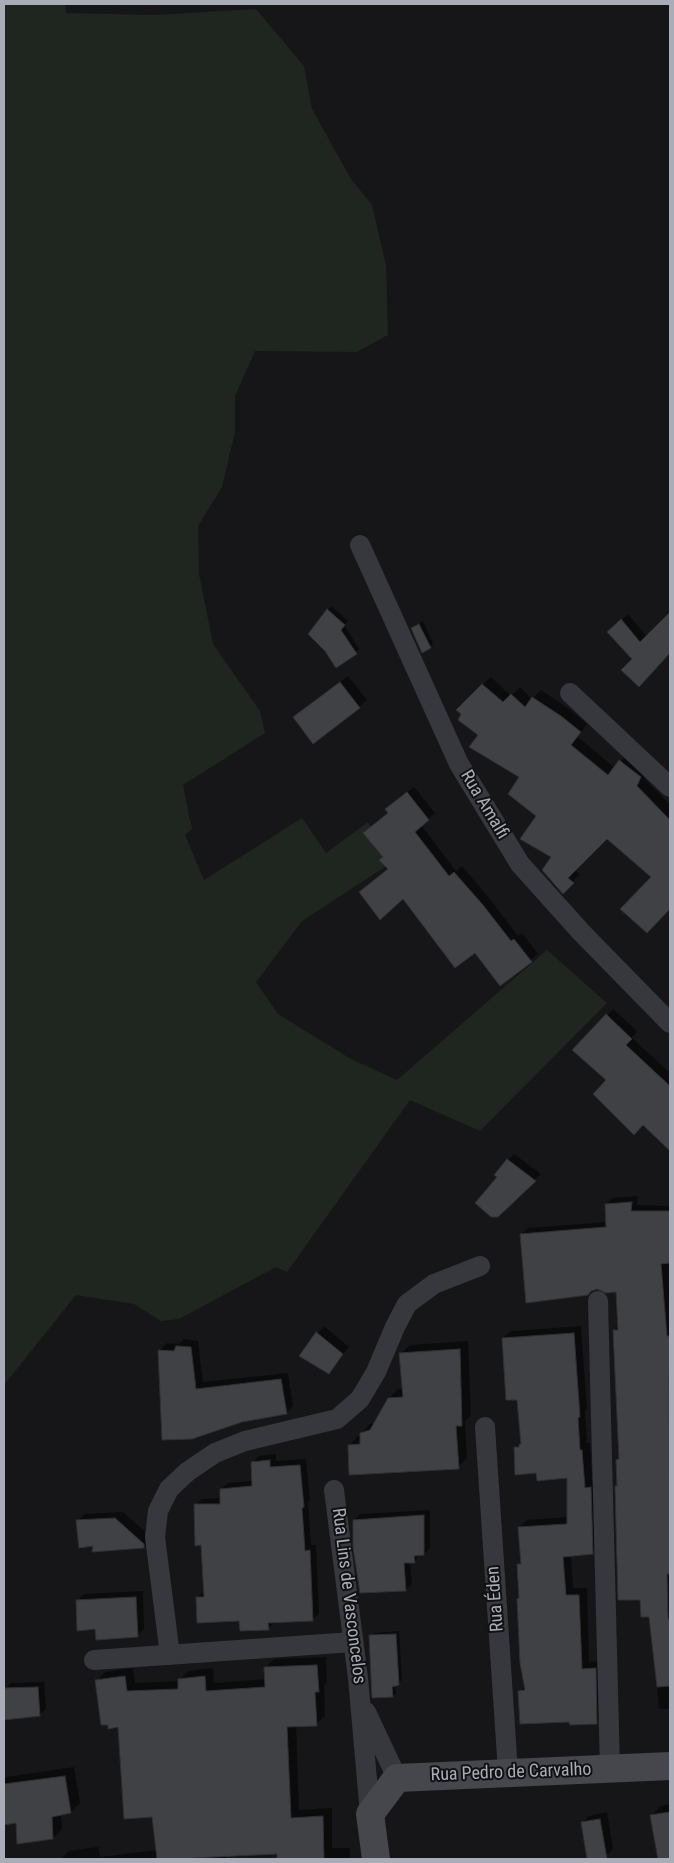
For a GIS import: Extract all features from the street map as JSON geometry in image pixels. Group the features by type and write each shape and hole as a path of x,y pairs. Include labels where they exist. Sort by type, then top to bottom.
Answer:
{"street":[{"name":"Rua Amalfi","path":"360,544 459,764 520,864 581,932 670,1023"},
{"path":"570,692 670,787"},
{"path":"170,1655 155,1537 158,1511 169,1489 187,1472 215,1453 245,1441 337,1419 360,1399 376,1372 407,1304 434,1284 480,1266"},
{"path":"598,1301 610,1769"},
{"name":"Rua Éden","path":"485,1427 508,1772"},
{"name":"Rua Lins de Vasconcelos","path":"334,1490 360,1702 376,1859"},
{"path":"94,1660 353,1642"},
{"name":"Rua Lins de Vasconcelos","path":"360,1702 397,1778"},
{"name":"Rua Pedro de Carvalho","path":"397,1778 670,1766"},
{"path":"370,1814 397,1778"}],"shaded area":[{"path":"4,4 65,4 66,13 155,15 256,9 304,66 312,109 351,179 372,205 386,265 388,335 357,352 255,351 235,396 235,432 222,487 198,526 199,574 213,644 260,711 265,733 183,785 192,829 185,835 204,880 302,818 326,853 368,822 388,865 302,921 256,982 278,1014 351,1059 397,1080 547,950 607,1003 480,1131 410,1100 287,1272 276,1267 179,1319 161,1321 134,1304 76,1295 4,1385"}],"building":[{"path":"327,609 345,625 341,630 357,654 336,668 325,651 308,634"},
{"path":"670,612 670,653 639,687 621,670 632,659 607,632 621,619 640,642"},
{"path":"419,624 431,648 422,653 411,628"},
{"path":"340,682 360,708 313,744 293,717"},
{"path":"482,684 503,702 511,694 525,707 532,697 561,716 581,732 571,745 608,775 619,760 641,777 637,786 670,820 670,909 647,933 620,909 651,877 607,839 568,878 574,883 563,894 542,870 551,857 520,839 536,816 508,794 519,777 469,747 478,735 458,720 461,714 456,710"},
{"path":"407,792 429,820 415,832 449,876 454,872 511,941 514,939 532,962 500,986 475,953 455,968 403,899 380,920 359,892 388,869 379,860 383,857 363,833 388,813 385,809"},
{"path":"606,1014 632,1039 626,1045 670,1086 670,1151 643,1125 634,1135 593,1094 606,1080 572,1050"},
{"path":"507,1159 536,1181 498,1217 491,1217 475,1203 497,1177 494,1175"},
{"path":"632,1202 631,1211 670,1211 670,1263 661,1264 667,1336 670,1336 670,1574 667,1574 668,1619 670,1619 670,1686 657,1687 649,1617 641,1617 640,1600 618,1600 615,1486 617,1486 616,1460 619,1459 613,1330 618,1330 616,1292 606,1293 597,1289 591,1291 588,1295 526,1303 520,1234 606,1227 605,1204"},
{"path":"316,1332 343,1354 329,1374 299,1356"},
{"path":"574,1333 580,1417 578,1418 580,1450 582,1450 585,1488 591,1487 593,1554 563,1557 566,1595 579,1595 582,1669 596,1668 597,1724 570,1725 569,1722 520,1724 518,1691 525,1690 520,1663 517,1599 519,1598 517,1564 521,1564 518,1527 567,1524 567,1478 537,1481 536,1473 515,1475 514,1447 519,1447 519,1444 521,1444 517,1400 506,1400 502,1338"},
{"path":"176,1346 191,1347 196,1389 281,1379 287,1414 242,1422 192,1439 162,1440 158,1350 174,1351"},
{"path":"460,1349 462,1426 456,1426 459,1469 349,1475 348,1445 360,1444 360,1433 370,1430 388,1398 403,1397 399,1353"},
{"path":"270,1460 270,1467 300,1465 304,1507 302,1508 305,1551 310,1550 313,1621 268,1623 269,1630 240,1631 239,1621 197,1623 196,1597 204,1597 201,1545 195,1546 194,1504 220,1504 220,1489 252,1486 251,1462"},
{"path":"424,1515 424,1555 414,1556 415,1563 404,1563 406,1591 360,1593 353,1547 353,1520"},
{"path":"115,1518 144,1544 144,1548 92,1552 93,1546 79,1548 76,1520"},
{"path":"136,1597 138,1637 96,1640 95,1629 77,1631 76,1600"},
{"path":"396,1634 399,1685 392,1687 393,1697 372,1698 369,1635"},
{"path":"317,1665 319,1692 315,1692 317,1726 287,1727 291,1818 323,1816 324,1859 277,1859 277,1854 157,1859 152,1817 124,1819 118,1727 108,1729 108,1725 101,1725 95,1680 125,1676 127,1691 178,1689 178,1679 205,1676 206,1691 265,1687 264,1667"},
{"path":"38,1687 40,1716 4,1720 4,1688"},
{"path":"65,1776 71,1813 52,1817 53,1839 17,1844 16,1823 4,1825 4,1784"},
{"path":"670,1812 670,1859 658,1859 650,1815"},
{"path":"600,1819 607,1859 587,1859 581,1822"}]}
